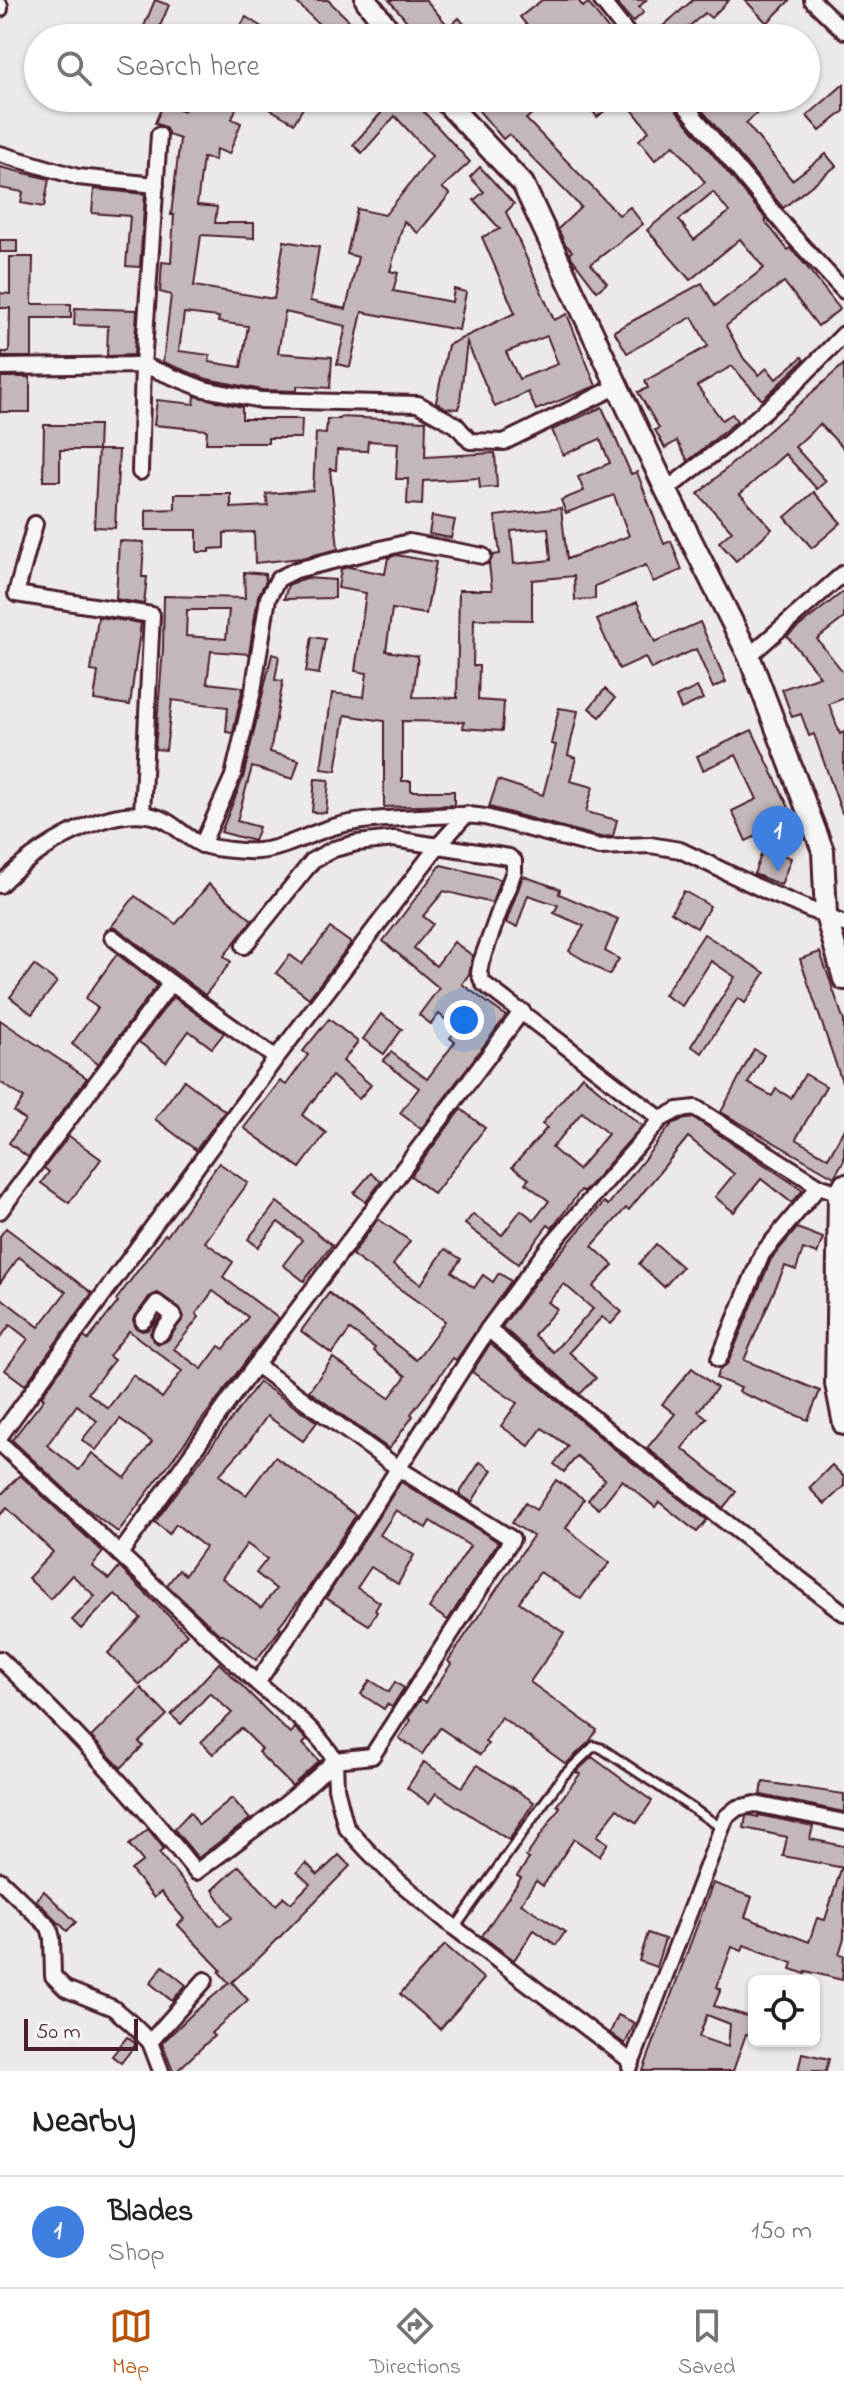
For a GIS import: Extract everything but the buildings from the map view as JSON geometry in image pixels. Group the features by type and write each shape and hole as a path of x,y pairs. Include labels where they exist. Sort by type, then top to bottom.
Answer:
{"street":[{"path":"366,0 384,24"},
{"path":"601,0 620,24"},
{"path":"812,0 844,31"},
{"path":"455,112 523,184 666,490 749,656 823,851 844,979"},
{"path":"691,112 793,236 844,291"},
{"path":"140,472 143,365 159,135"},
{"path":"0,154 78,177 156,185"},
{"path":"666,490 729,442 792,387 844,334"},
{"path":"0,367 143,365 204,389 261,400 418,404 456,425 470,441 504,442 618,386"},
{"path":"35,524 16,594 152,615 142,814"},
{"path":"202,845 233,776 253,691 268,598 278,579 296,570 409,542 483,556"},
{"path":"749,656 844,573"},
{"path":"0,885 15,868 63,835 115,817 142,814 163,819 202,845 257,851 278,847 333,827 373,819 467,814 599,847 650,845 680,850 835,920"},
{"path":"0,1436 276,1058 437,847 467,814"},
{"path":"244,946 313,860 334,849 394,839 509,857 514,861 514,871 481,962 479,973 483,983 661,1119"},
{"path":"112,937 276,1058"},
{"path":"0,1211 171,983"},
{"path":"120,1554 256,1365 522,1011"},
{"path":"257,1683 488,1329 548,1248 661,1119 678,1110 696,1108 819,1186 842,1189 836,1384 844,1424"},
{"path":"719,1359 762,1254 819,1186"},
{"path":"143,1321 157,1303 174,1316 160,1334"},
{"path":"488,1329 618,1439 844,1613"},
{"path":"0,1659 48,1704 148,1812 196,1872 284,1805 335,1760 372,1756 512,1539 398,1468 256,1365"},
{"path":"0,1443 330,1751 335,1760 336,1788 346,1827 396,1879 630,2066 726,1817 737,1808 755,1804 844,1822"},
{"path":"0,1880 49,1927 53,1976 66,1989 113,2008 150,2042 161,2071"},
{"path":"150,2042 205,1980"}],"lane":[{"path":"455,1928 563,1776 594,1746 722,1828"}],"place":[{"name":"Blades","path":"778,872"}]}
